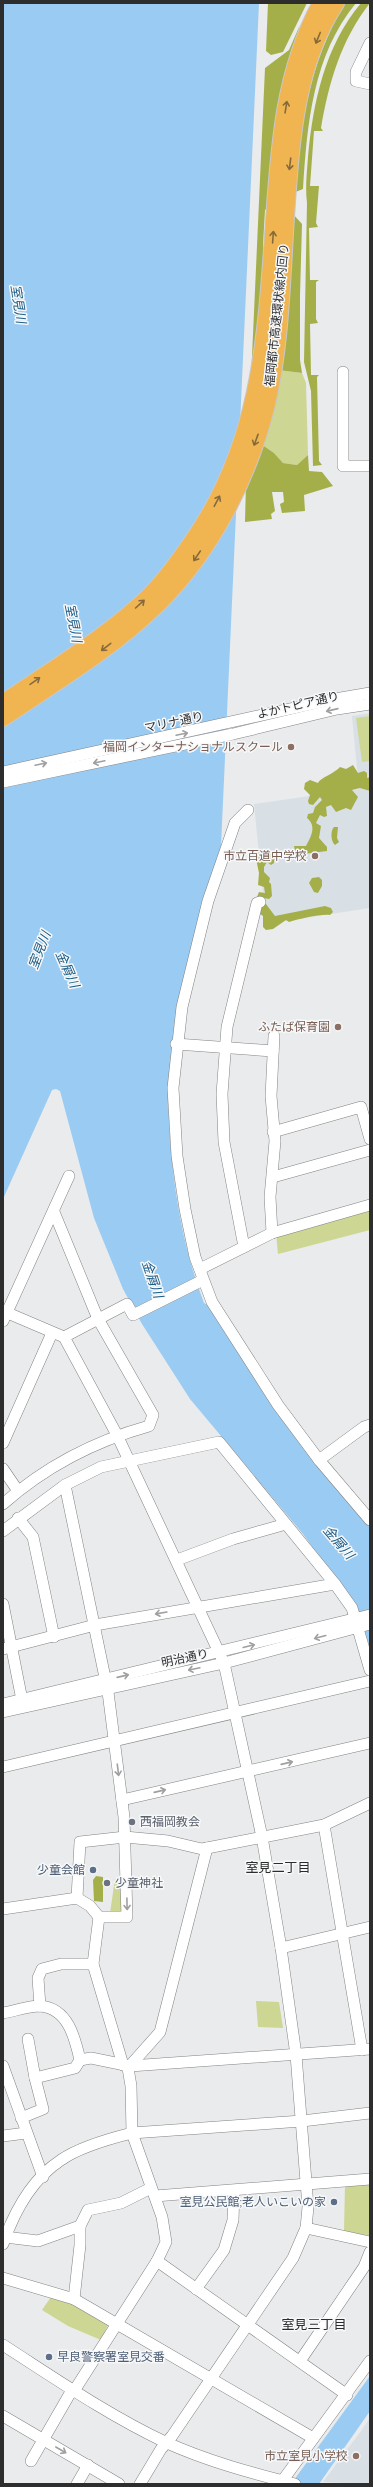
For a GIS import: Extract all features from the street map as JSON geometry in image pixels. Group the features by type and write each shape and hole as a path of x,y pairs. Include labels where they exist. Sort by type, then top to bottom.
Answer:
{"highway":[{"path":"3,703 121,621 149,596 167,576 204,526 234,468 255,401 262,362 278,168 287,97 301,48 322,3"},
{"name":"福岡都市高速環状線内回り","path":"3,718 92,658 158,604 193,563 214,531 244,472 267,403 274,363 289,168 299,100 311,55 320,33 336,3"}],"street":[{"path":"370,43 356,72 356,81 370,84"},
{"path":"343,372 343,466 370,466"},
{"name":"よかトピア通り","path":"233,728 335,699 370,693"},
{"name":"よかトピア通り","path":"233,728 370,704"},
{"name":"マリナ通り","path":"3,772 233,728"},
{"name":"マリナ通り","path":"3,782 233,728"},
{"path":"248,810 235,823 208,901 182,1007 176,1044 173,1088 177,1156 185,1209 201,1275 212,1302 278,1405 320,1460 370,1520"},
{"path":"244,1247 224,1142 222,1094 225,1048 231,1008 257,903 260,902"},
{"path":"272,1233 270,1197 273,1177 273,1132 271,1096 274,1036"},
{"path":"176,1044 273,1051"},
{"path":"273,1132 360,1107 370,1139"},
{"path":"273,1177 370,1150"},
{"path":"69,1176 54,1212 4,1315 64,1337 117,1435 222,1658 262,1837 281,1948 296,2055 307,2184 308,2207 306,2228 293,2258 166,2442 140,2484"},
{"path":"64,1337 127,1304 133,1315 201,1275 244,1247 272,1233 370,1205"},
{"path":"3,1504 18,1491 73,1454 117,1435 150,1426 153,1415 98,1319 54,1212"},
{"path":"3,1443 52,1333"},
{"path":"320,1460 364,1427 370,1425"},
{"path":"3,1531 18,1518 65,1485 101,1467 219,1442 335,1584 352,1608 370,1670"},
{"path":"3,1469 18,1491"},
{"path":"65,1485 106,1684 122,1800 125,1837 127,1917 99,1917"},
{"path":"18,1518 33,1537 54,1637"},
{"path":"177,1560 233,1539 286,1524"},
{"path":"8,1648 54,1637 94,1625 335,1584"},
{"path":"3,1604 8,1648 22,1700"},
{"name":"明治通り","path":"356,1624 370,1616"},
{"name":"明治通り","path":"3,1704 106,1684 222,1658 356,1624 370,1624"},
{"path":"3,1767 370,1681"},
{"name":"明治通り","path":"3,1712 106,1684"},
{"path":"122,1800 370,1743"},
{"path":"77,1898 80,1842 125,1837 168,1841 202,1849 324,1826 370,1803"},
{"path":"80,2060 91,2058 127,2066 366,2050 342,1933 324,1826"},
{"path":"127,2066 160,2032 208,1848"},
{"path":"3,1909 77,1898 90,1906 99,1917 92,1964 127,2066 132,2133 162,2217 166,2242 157,2261 73,2391 31,2461"},
{"path":"281,1948 370,1927"},
{"path":"40,2006 38,1978 42,1969 61,1964 92,1964"},
{"path":"3,2013 40,2006 67,2021 75,2038 80,2060 75,2068 35,2078"},
{"path":"21,2118 44,2109 35,2078 28,2039"},
{"path":"3,2066 43,2177"},
{"path":"80,2226 38,2241 4,2241 13,2216 21,2203 43,2177 61,2160 110,2139 132,2133 302,2121 370,2113"},
{"path":"3,2136 26,2132"},
{"path":"74,2299 80,2246 80,2226 88,2210 121,2203 153,2192 234,2191 370,2179"},
{"path":"196,2289 224,2250 233,2220 234,2191"},
{"path":"306,2228 370,2242"},
{"path":"300,2361 364,2267 370,2252"},
{"path":"157,2261 347,2395"},
{"path":"3,2278 74,2299 313,2438"},
{"path":"3,2344 73,2391 129,2424 166,2442 220,2464 281,2482 295,2484"},
{"path":"281,2482 347,2395 370,2361"},
{"path":"4,2421 43,2439 119,2484"},
{"path":"77,2484 88,2465"}],"shaded area":[{"name":"市立百道中学校","path":"370,713 370,908 266,924 254,804 359,789 352,716"},
{"name":"市立室見小学校","path":"370,2418 370,2484 323,2482 361,2431"}],"green space":[{"path":"268,3 307,3 283,52 271,55 266,51"},
{"path":"345,3 356,3 342,23 330,45 321,68 310,115 303,189 293,193 304,118 314,72 332,27"},
{"path":"361,3 370,3 351,32 332,78 321,128 323,131 314,131 310,186 319,186 316,223 318,227 309,228 310,280 319,280 316,282 316,319 318,323 310,324 311,375 319,375 317,377 319,461 322,465 313,466 311,391 304,362 307,203 306,185 310,136 317,95 330,56 338,37"},
{"path":"300,25 288,63 281,94 270,205 265,210 263,245 266,268 250,401 265,68 289,50"},
{"path":"293,214 302,224 300,360 302,373 278,370 287,268 293,245"},
{"path":"278,370 302,373 306,383 308,455 297,465 283,463 274,453 261,444"},
{"path":"261,444 274,453 283,463 297,465 308,455 309,471 322,472 333,486 304,495 305,511 282,513 280,504 284,502 283,492 272,492 275,511 271,514 272,519 245,522 246,483"},
{"path":"370,716 370,761 362,762 356,718"},
{"path":"353,765 358,773 364,771 367,773 367,778 370,777 370,791 360,788 352,790 358,797 351,810 346,808 336,812 331,805 326,807 327,816 324,817 320,815 316,823 321,826 319,838 327,847 327,851 296,855 294,846 306,846 312,832 312,824 307,818 308,814 313,813 315,807 322,800 320,797 313,805 309,804 308,801 310,795 304,789 305,783 310,780 318,783 340,767 346,769"},
{"path":"334,827 338,827 337,838 339,842 335,845 332,836"},
{"path":"257,851 262,853 271,851 275,853 274,863 271,865 267,862 264,867 264,872 270,878 269,882 271,884 272,896 269,899 257,897 259,892 265,893 264,887 258,885 259,873 255,854"},
{"path":"319,877 322,880 322,886 318,893 314,892 309,883 312,878"},
{"path":"266,904 275,916 325,906 331,908 333,912 330,915 315,916 289,922 286,920 273,929 266,930 263,927 263,916 260,914 262,906"},
{"path":"370,1206 370,1230 278,1254 276,1233"},
{"path":"96,1876 103,1877 103,1902 94,1901 93,1880"},
{"path":"115,1879 123,1880 125,1909 120,1914 110,1913"},
{"path":"256,2001 279,2002 283,2028 258,2027"},
{"path":"370,2183 370,2236 344,2231 345,2185"},
{"path":"51,2297 68,2302 109,2323 101,2340 68,2326 42,2310"}],"water":[{"path":"3,3 259,3 221,846 168,1087 170,1142 181,1224 195,1277 204,1303 208,1305 317,1465 370,1527 370,1647 355,1606 303,1534 190,1399 142,1324 123,1289 94,1218 60,1091 56,1089 52,1090 3,1199"},
{"path":"370,2376 370,2411 319,2484 291,2484"}],"place":[{"name":"福岡インターナショナルスクール","path":"291,747"},
{"name":"市立百道中学校","path":"315,856"},
{"name":"ふたば保育園","path":"338,1027"},
{"name":"西福岡教会","path":"132,1822"},
{"name":"少童会館","path":"93,1870"},
{"name":"少童神社","path":"107,1883"},
{"name":"室見公民館;老人いこいの家","path":"334,2202"},
{"name":"早良警察署室見交番","path":"49,2357"},
{"name":"市立室見小学校","path":"356,2456"}],"district":[{"name":"室見二丁目","path":"278,1867"},
{"name":"室見三丁目","path":"314,2324"}],"water label":[{"name":"室見川","path":"19,304"},
{"name":"室見川","path":"74,623"},
{"name":"室見川","path":"39,950"},
{"name":"金屑川","path":"68,969"},
{"name":"金屑川","path":"153,1279"},
{"name":"金屑川","path":"339,1542"}]}
